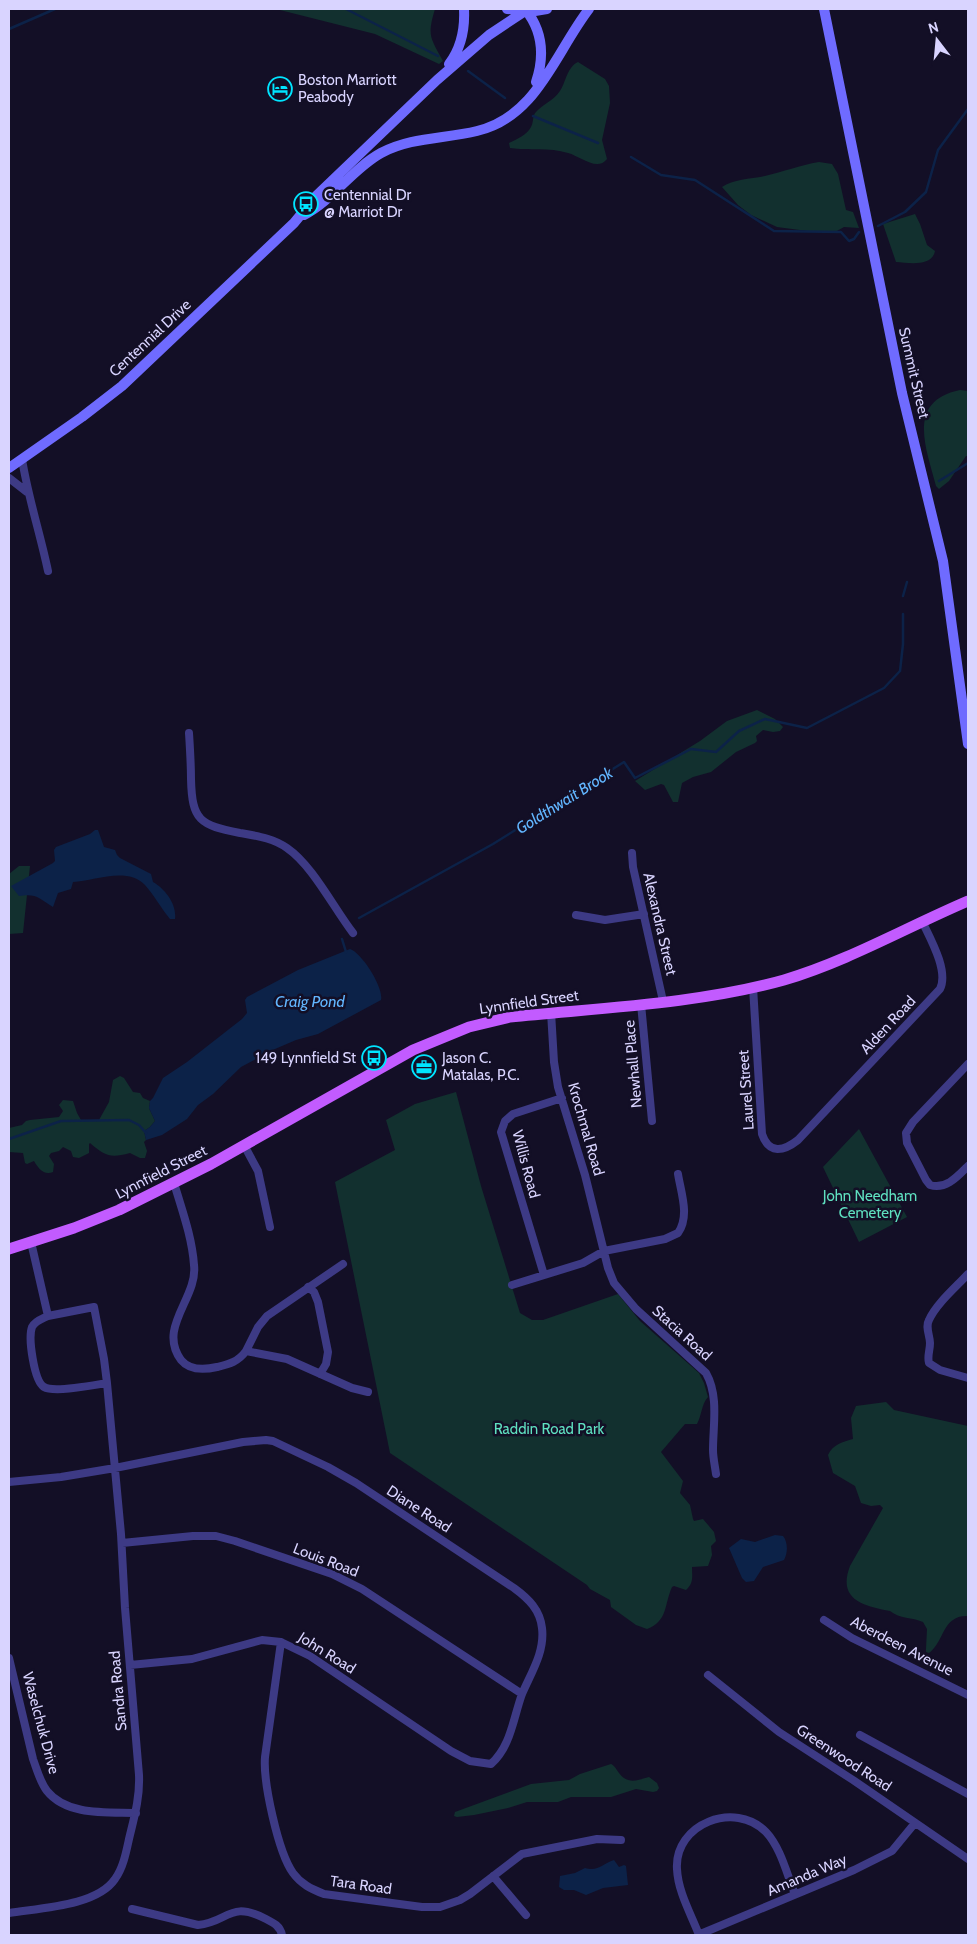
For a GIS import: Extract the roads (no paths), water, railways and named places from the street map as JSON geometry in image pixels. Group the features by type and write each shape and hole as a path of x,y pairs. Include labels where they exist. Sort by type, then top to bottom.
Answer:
{"main road":[{"name":"Lynnfield Street","path":"9,1248 96,1219 174,1184 395,1060 432,1041 482,1022 550,1012 641,1004 753,987 821,967 968,901"}],"street":[{"path":"437,80 458,50 464,31 464,9"},
{"path":"508,9 535,11 546,9"},
{"path":"526,9 538,31 542,46 542,66 531,97"},
{"name":"Centennial Drive","path":"9,468 82,417 122,386 301,216 317,195 437,80 489,35 526,9"},
{"name":"Centennial Drive","path":"301,216 316,209 363,165 380,154 401,144 478,131 493,126 518,111 531,97 589,9"},
{"name":"Summit Street","path":"822,9 902,393 943,561 964,690 968,744"},
{"path":"22,459 27,492 41,536 48,571"},
{"path":"9,478 27,492"},
{"path":"189,733 192,801 196,813 208,824 216,828 259,836 290,850 308,867 353,932"},
{"name":"Alexandra Street","path":"632,852 633,867 664,1001"},
{"path":"576,915 605,920 644,914"},
{"name":"Alden Road","path":"805,1132 943,984 943,972 922,921"},
{"name":"Laurel Street","path":"753,987 759,1096 764,1140 773,1149 780,1150 791,1146 805,1132"},
{"name":"Newhall Place","path":"641,1004 652,1121"},
{"name":"Krochmal Road","path":"550,1012 554,1062 562,1098 585,1175 604,1252"},
{"path":"967,1067 913,1122 906,1133 908,1143 930,1185 940,1186 946,1184 957,1177 968,1166"},
{"name":"Willis Road","path":"544,1275 501,1132 504,1121 514,1114 562,1098"},
{"path":"244,1145 258,1171 270,1227"},
{"path":"512,1285 583,1263 604,1252 627,1245 665,1239 678,1234 683,1224 684,1211 678,1174"},
{"path":"174,1184 186,1222 194,1266 193,1280 174,1330 173,1338 177,1352 184,1363 196,1369 204,1369 237,1361 246,1351 262,1321 343,1264"},
{"path":"31,1242 48,1316 36,1322 32,1331 31,1341 36,1375 41,1384 50,1389 106,1383"},
{"name":"Stacia Road","path":"604,1252 614,1283 620,1293 706,1373 714,1399 713,1452 716,1474"},
{"path":"968,1274 928,1320 927,1328 930,1345 929,1363 940,1370 968,1378"},
{"path":"308,1287 314,1292 318,1302 328,1352 326,1364 320,1374"},
{"name":"Sandra Road","path":"9,1913 82,1900 105,1890 121,1869 136,1813 139,1788 122,1543 104,1358 94,1307 48,1316"},
{"path":"246,1351 287,1359 352,1388 368,1392"},
{"name":"Diane Road","path":"9,1482 61,1477 227,1445 266,1440 283,1445 356,1483 500,1578 533,1604 541,1621 542,1639 539,1656 522,1694 508,1739 497,1758 491,1764"},
{"name":"Louis Road","path":"122,1543 192,1536 216,1536 332,1574 362,1589 522,1694"},
{"name":"Aberdeen Avenue","path":"824,1620 852,1638 968,1695"},
{"name":"John Road","path":"130,1665 192,1659 262,1640 281,1642 310,1656 451,1751 470,1761 491,1764"},
{"name":"Tara Road","path":"281,1642 264,1774 280,1845 293,1874 302,1883 324,1894 431,1908 440,1907 460,1900 513,1860 530,1852 596,1839 621,1840"},
{"name":"Waselchuk Drive","path":"9,1658 33,1758 38,1775 47,1791 59,1801 78,1808 95,1812 136,1813"},
{"name":"Greenwood Road","path":"708,1675 779,1732 968,1859"},
{"path":"860,1735 968,1794"},
{"path":"698,1935 678,1882 676,1867 679,1852 686,1839 696,1828 709,1820 724,1817 739,1818 753,1823 765,1832 774,1844 796,1894"},
{"name":"Amanda Way","path":"698,1935 854,1870 892,1851 915,1823"},
{"path":"493,1876 526,1915"},
{"path":"132,1909 198,1925 207,1924 227,1914 243,1911 250,1912 276,1924 282,1935"}],"water":[{"path":"98,830 104,847 115,850 120,858 151,874 153,882 166,893 172,903 175,919 170,919 145,885 138,879 129,876 110,876 73,882 71,889 58,893 53,907 34,896 19,896 11,886 53,863 55,861 54,850 56,847 90,834"},
{"name":"Craig Pond","path":"350,949 360,957 371,971 379,988 381,1000 318,1034 296,1040 275,1049 241,1067 213,1094 198,1105 187,1119 162,1135 146,1140 144,1131 155,1121 149,1108 150,1101 163,1078 187,1062 242,1019 247,1013 245,1000 247,997 298,970"},
{"path":"775,1535 783,1536 786,1541 787,1551 784,1560 763,1567 754,1581 746,1582 742,1578 729,1548 741,1539 755,1542"},
{"path":"614,1860 619,1867 626,1866 628,1885 603,1888 586,1895 559,1887 560,1876 575,1873 585,1868 597,1868"}],"waterway":[{"path":"9,29 55,9"},
{"path":"346,9 438,56"},
{"path":"468,71 505,98"},
{"path":"878,226 905,212 926,192 938,150 968,109"},
{"path":"533,116 598,143"},
{"path":"631,157 661,175 695,180 774,231 841,232 849,241 854,239 859,232"},
{"name":"Goldthwait Brook","path":"939,481 968,463"},
{"name":"Goldthwait Brook","path":"903,596 907,582"},
{"name":"Goldthwait Brook","path":"359,918 493,844 624,762 635,778 691,749 716,752 739,731 765,719 807,728 884,688 900,671 903,644 903,614"},
{"name":"Goldthwait Brook","path":"342,939 346,952"},
{"name":"Goldthwait Brook","path":"9,1139 61,1121 129,1120 139,1125 146,1133"}],"place":[{"name":"Boston Marriott Peabody","path":"280,89"},
{"name":"Centennial Dr @ Marriot Dr","path":"306,204"},
{"name":"149 Lynnfield St","path":"374,1058"},
{"name":"Jason C. Matalas, P.C.","path":"424,1067"}],"park label":[{"name":"John Needham Cemetery","path":"870,1204"},
{"name":"Raddin Road Park","path":"549,1429"}]}
